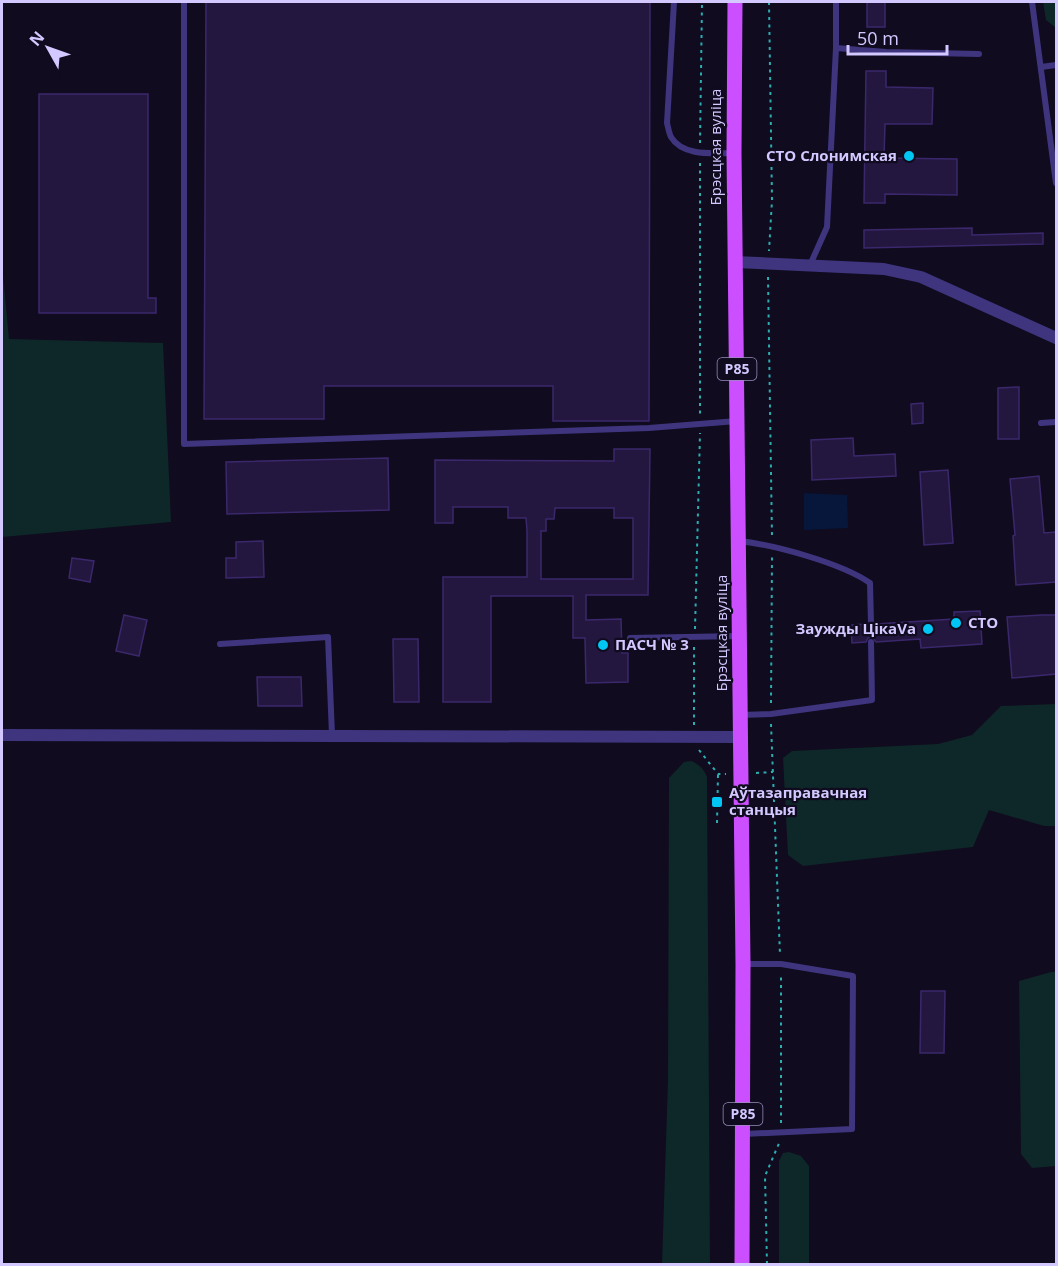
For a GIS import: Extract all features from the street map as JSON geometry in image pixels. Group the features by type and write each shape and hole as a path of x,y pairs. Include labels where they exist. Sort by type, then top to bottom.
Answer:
{"main road":[{"name":"Брэсцкая вуліца","path":"735,2 734,153 743,964 742,1264"}],"street":[{"path":"735,262 884,269 921,277 1056,338"},
{"path":"2,735 739,737"}],"lane":[{"path":"184,2 184,444 649,428 737,420"},
{"path":"674,2 667,123 671,137 684,148 700,153 734,153"},
{"path":"810,265 827,227 836,48 836,2"},
{"path":"1032,2 1056,183"},
{"path":"836,48 979,54"},
{"path":"1041,67 1056,65"},
{"path":"1041,423 1056,422"},
{"path":"739,541 772,546 856,573 870,583 871,624"},
{"path":"630,638 741,636"},
{"path":"220,644 328,637 332,736"},
{"path":"740,715 771,714 872,700 871,642"},
{"path":"743,964 781,964 853,976 852,1129 743,1134"}],"path":[{"path":"767,1264 765,1176 780,1144 781,1134 781,964 771,714 772,546 768,263 772,200 769,2"},
{"path":"717,823 718,774"}],"green space":[{"path":"1043,2 1056,2 1056,28 1046,20"},
{"path":"2,265 9,339 163,343 171,522 2,537"},
{"path":"1056,704 1056,826 1044,826 989,810 973,847 803,866 788,855 783,758 792,751 938,744 972,735 1001,706"},
{"path":"691,761 701,767 707,777 710,1264 662,1264 668,1080 669,778 684,762"},
{"path":"1056,972 1056,1166 1032,1168 1021,1154 1019,981"},
{"path":"789,1152 801,1156 809,1166 809,1264 779,1264 779,1161 783,1153"}],"water":[{"path":"804,493 847,495 848,528 804,530"}],"building":[{"path":"206,2 650,2 649,421 553,421 553,386 324,386 324,419 204,419"},
{"path":"867,2 885,2 885,27 867,27"},
{"path":"866,71 886,71 886,87 933,88 932,124 885,124 884,158 957,159 957,195 885,194 885,203 864,203"},
{"path":"39,94 148,94 148,298 156,298 156,313 39,313"},
{"path":"972,228 972,235 1043,233 1043,244 864,248 864,230"},
{"path":"1019,387 1019,439 998,439 998,388"},
{"path":"923,403 923,423 912,424 911,404"},
{"path":"853,438 854,456 895,454 896,476 812,480 811,440"},
{"path":"614,449 650,449 648,595 586,595 586,620 621,619 622,653 628,653 628,682 586,683 585,638 573,638 573,596 491,596 491,702 443,702 443,577 527,577 527,531 526,518 508,518 508,507 453,507 453,523 435,523 435,460 614,461","holes":["555,508 614,508 614,518 633,518 633,579 541,579 541,531 546,531 546,519 554,519"]},
{"path":"388,458 389,510 227,514 226,462"},
{"path":"948,470 953,543 924,545 920,472"},
{"path":"1039,476 1044,533 1056,532 1056,582 1016,585 1013,536 1015,535 1010,479"},
{"path":"263,541 264,577 226,578 226,558 236,558 236,542"},
{"path":"72,558 94,561 90,582 69,578"},
{"path":"980,611 982,644 921,648 920,639 876,642 872,637 866,642 852,643 851,625 866,624 872,629 876,624 954,619 954,612"},
{"path":"124,615 147,620 139,656 116,651"},
{"path":"1056,615 1056,674 1012,678 1007,617"},
{"path":"393,639 418,639 419,702 394,702"},
{"path":"257,677 301,677 302,706 258,706"},
{"path":"921,991 945,991 944,1053 920,1053"}],"place":[{"name":"СТО Слонимская","path":"909,156"},
{"name":"СТО","path":"956,623"},
{"name":"Заужды ЦікаVа","path":"928,629"},
{"name":"ПАСЧ № 3","path":"603,645"},
{"name":"Аўтазаправачная станцыя","path":"717,802"}]}
